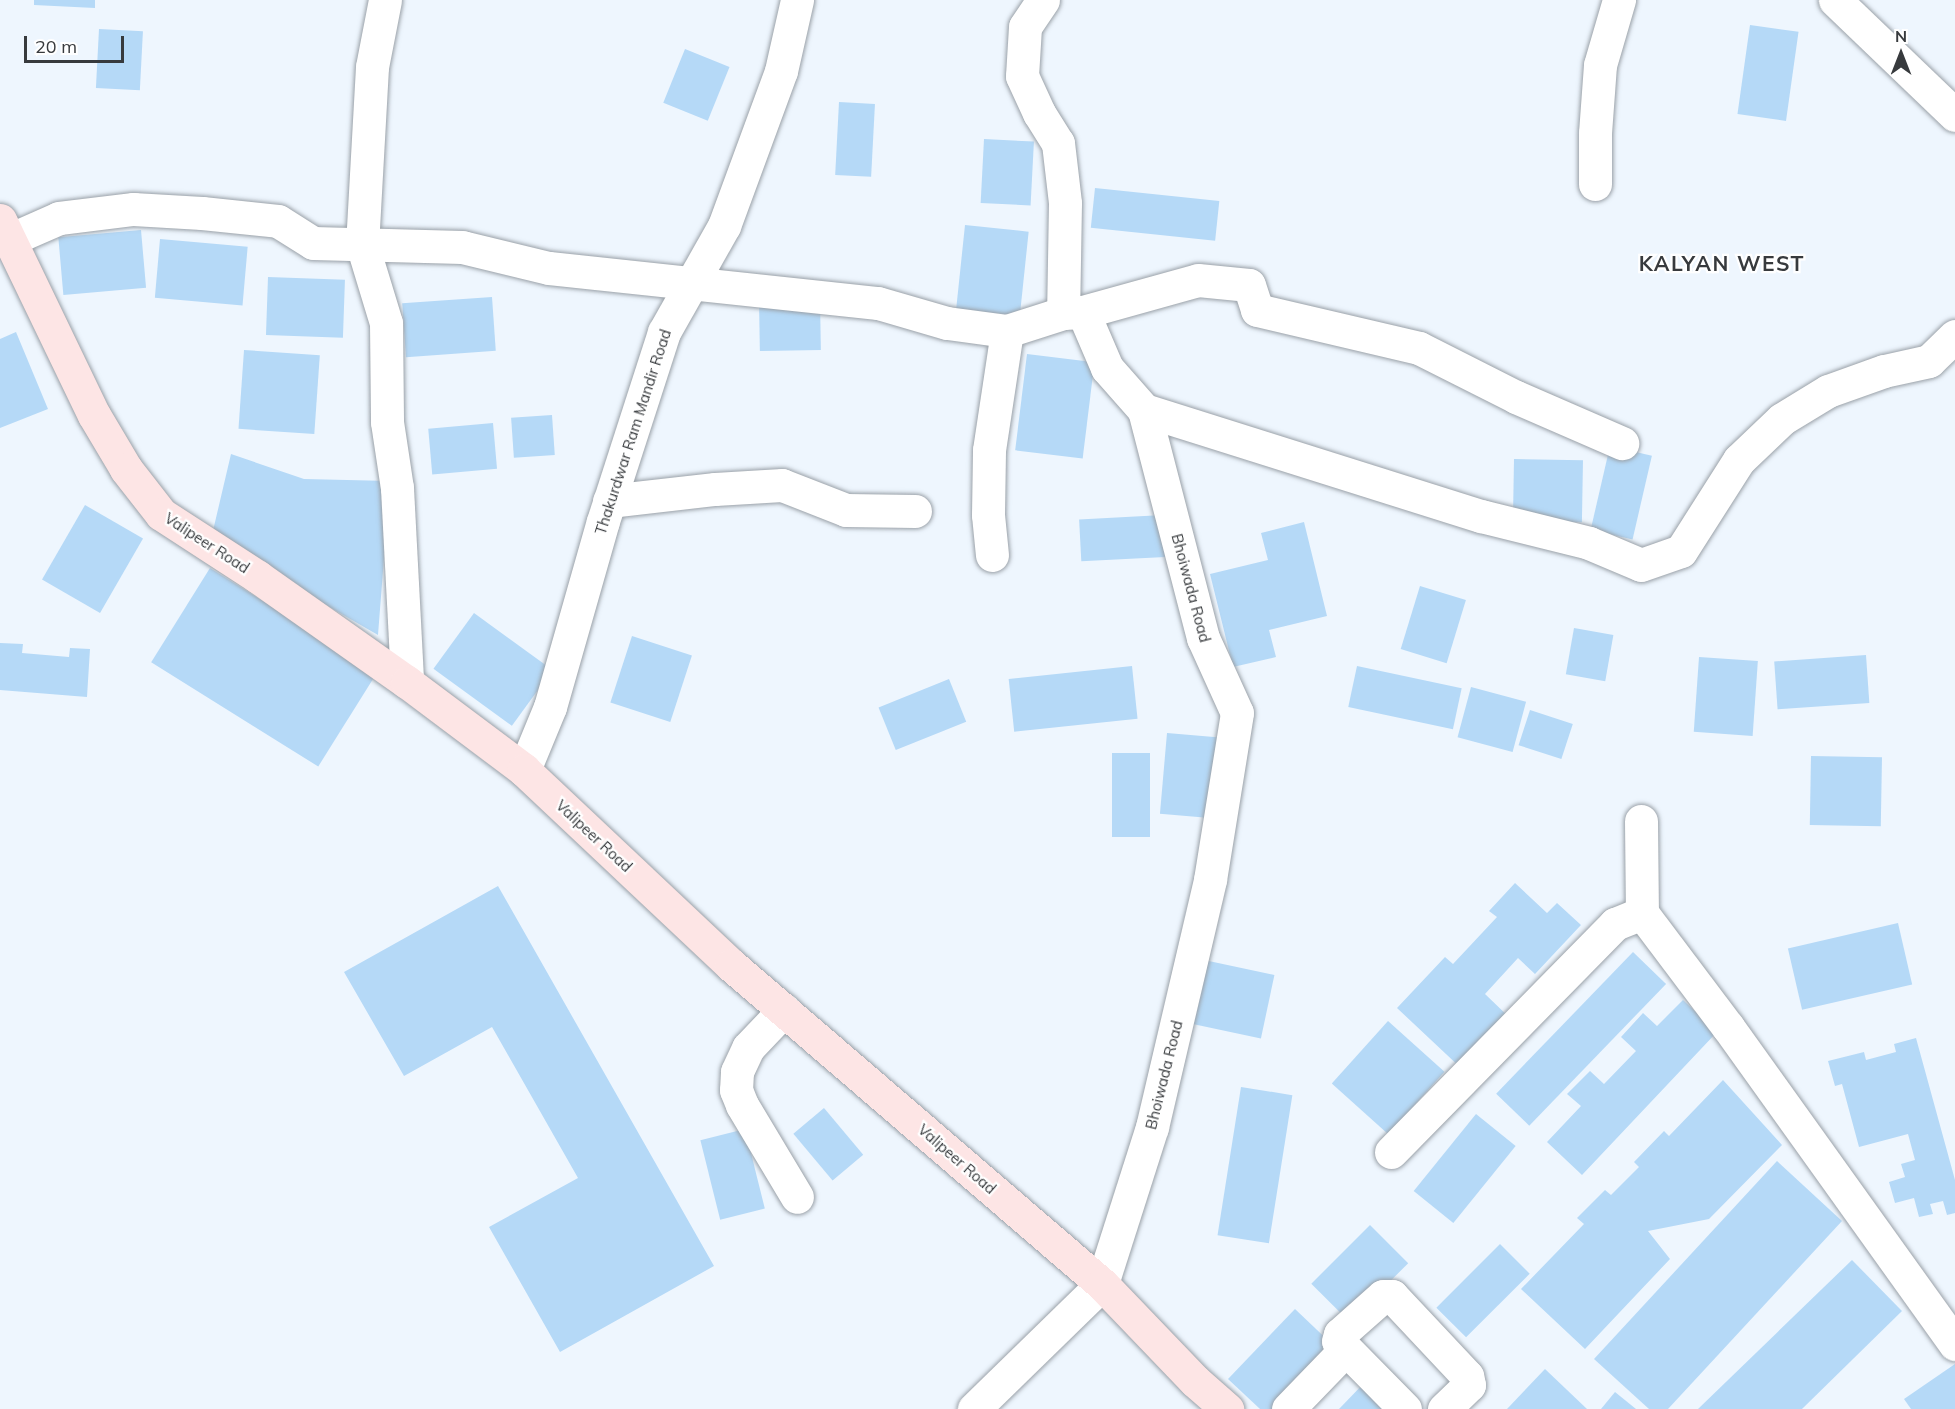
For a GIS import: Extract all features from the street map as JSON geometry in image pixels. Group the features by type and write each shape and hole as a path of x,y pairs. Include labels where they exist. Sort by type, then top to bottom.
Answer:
{"street":[{"path":"385,0 372,67 362,244 386,323 387,422 389,451 397,488 407,682"},
{"name":"Thakurdwar Ram Mandir Road","path":"524,771 550,707 609,501 664,332 724,226 781,70 796,0"},
{"name":"Bhoiwada Road","path":"1043,0 1025,27 1022,76 1039,113 1058,143 1073,313 1107,368 1144,410 1203,638 1237,713 1210,880 1155,1116 1102,1284"},
{"path":"1595,184 1595,133 1600,65 1619,0"},
{"path":"1835,0 1955,115"},
{"path":"3,233 59,218 133,209 278,221 313,243 462,247 549,268 878,303 947,323 1007,331 1198,280 1249,285 1257,310 1419,348 1516,398 1622,443"},
{"name":"Valipeer Road","path":"3,233 94,415 126,469 161,514 258,577 407,682 524,771 732,964 1102,1284 1195,1381 1227,1409"},
{"path":"992,555 988,515 989,450 1007,331"},
{"path":"1144,410 1481,516 1588,543 1641,565 1681,551 1739,460 1782,419 1828,391 1884,371 1929,361 1955,336"},
{"path":"609,501 715,489 782,485 846,510 915,511"},
{"path":"1641,820 1642,913 1728,1027 1955,1344"},
{"path":"1390,1152 1615,924 1642,913"},
{"path":"784,1010 748,1048 737,1072 736,1090 741,1105 797,1197"},
{"path":"974,1409 1102,1284"},
{"path":"1405,1409 1338,1341 1340,1334 1383,1296 1392,1296 1467,1376 1469,1385 1444,1409"},
{"path":"1288,1409 1345,1350"}],"building":[{"path":"34,0 95,0 95,8 34,5"},
{"path":"1750,25 1799,32 1786,121 1737,114"},
{"path":"99,29 143,31 140,90 96,88"},
{"path":"685,49 730,67 708,121 663,103"},
{"path":"839,102 875,104 871,177 835,175"},
{"path":"984,139 1034,142 1031,206 981,203"},
{"path":"1095,188 1219,201 1215,241 1091,228"},
{"path":"965,225 1029,232 1019,323 955,316"},
{"path":"141,230 146,288 63,295 58,237"},
{"path":"160,239 248,247 243,305 155,298"},
{"path":"268,277 345,280 343,338 266,335"},
{"path":"492,297 496,351 406,357 402,303"},
{"path":"820,300 821,350 760,351 759,301"},
{"path":"16,332 48,409 0,428 0,339"},
{"path":"244,350 320,355 314,434 238,429"},
{"path":"1027,354 1094,362 1083,459 1015,450"},
{"path":"552,415 555,455 514,458 511,418"},
{"path":"493,423 497,469 432,474 428,429"},
{"path":"1610,446 1652,456 1633,539 1591,530"},
{"path":"231,454 304,479 390,481 378,635 293,586 212,535"},
{"path":"1514,459 1583,460 1582,522 1513,521"},
{"path":"85,505 143,538 100,613 42,579"},
{"path":"1163,515 1165,557 1081,561 1079,519"},
{"path":"1304,522 1327,616 1269,630 1276,657 1233,667 1210,574 1268,560 1261,533"},
{"path":"210,568 377,672 318,767 151,662"},
{"path":"1420,586 1466,600 1447,663 1401,649"},
{"path":"474,613 552,670 512,726 433,669"},
{"path":"1574,628 1613,635 1605,681 1566,674"},
{"path":"632,636 692,655 670,722 610,703"},
{"path":"0,643 23,644 22,653 69,657 70,648 90,649 87,697 0,690"},
{"path":"1866,655 1869,703 1778,709 1774,661"},
{"path":"1699,657 1758,661 1753,736 1694,732"},
{"path":"1132,666 1138,719 1014,732 1009,679"},
{"path":"1357,666 1462,688 1453,729 1348,707"},
{"path":"949,679 966,722 896,750 879,707"},
{"path":"1471,687 1526,702 1513,752 1458,737"},
{"path":"1530,710 1573,724 1561,759 1519,745"},
{"path":"1167,733 1220,738 1213,818 1160,814"},
{"path":"1112,753 1150,753 1150,837 1112,837"},
{"path":"1811,756 1882,757 1881,826 1810,825"},
{"path":"1515,883 1547,913 1557,903 1581,925 1535,974 1518,958 1485,994 1511,1019 1463,1070 1397,1008 1445,957 1453,964 1497,917 1489,911"},
{"path":"498,886 714,1266 560,1352 489,1227 578,1178 492,1027 404,1076 344,972"},
{"path":"1898,923 1912,984 1802,1010 1788,948"},
{"path":"1633,952 1666,984 1529,1126 1496,1094"},
{"path":"1204,960 1274,975 1261,1039 1190,1024"},
{"path":"1683,1000 1717,1032 1582,1175 1547,1142 1581,1106 1567,1094 1590,1071 1604,1084 1636,1051 1621,1037 1643,1013 1657,1026"},
{"path":"1388,1021 1444,1072 1388,1134 1332,1083"},
{"path":"1916,1038 1955,1180 1955,1213 1947,1215 1943,1201 1930,1204 1933,1214 1919,1217 1914,1198 1895,1203 1889,1182 1905,1177 1901,1164 1915,1160 1908,1134 1859,1147 1842,1084 1835,1086 1828,1061 1864,1052 1866,1060 1896,1052 1894,1044"},
{"path":"1723,1080 1782,1145 1709,1219 1648,1231 1670,1259 1585,1349 1521,1289 1584,1224 1577,1218 1605,1190 1611,1195 1639,1167 1634,1162 1664,1131 1669,1136"},
{"path":"1241,1087 1292,1095 1269,1243 1218,1235"},
{"path":"824,1108 863,1155 833,1180 793,1134"},
{"path":"1476,1114 1516,1146 1453,1223 1414,1191"},
{"path":"745,1129 765,1209 720,1220 700,1140"},
{"path":"1777,1161 1842,1221 1668,1409 1649,1409 1594,1359"},
{"path":"1370,1225 1408,1263 1349,1322 1311,1284"},
{"path":"1500,1244 1530,1274 1466,1337 1436,1308"},
{"path":"1852,1260 1902,1311 1802,1409 1698,1409"},
{"path":"1295,1309 1336,1348 1277,1409 1260,1409 1228,1379"},
{"path":"1955,1364 1955,1409 1911,1409 1904,1399"},
{"path":"1545,1369 1587,1409 1507,1409"},
{"path":"1367,1380 1397,1409 1339,1409"},
{"path":"1615,1392 1636,1409 1601,1409"}],"district":[{"name":"KALYAN WEST","path":"1722,263"}]}
